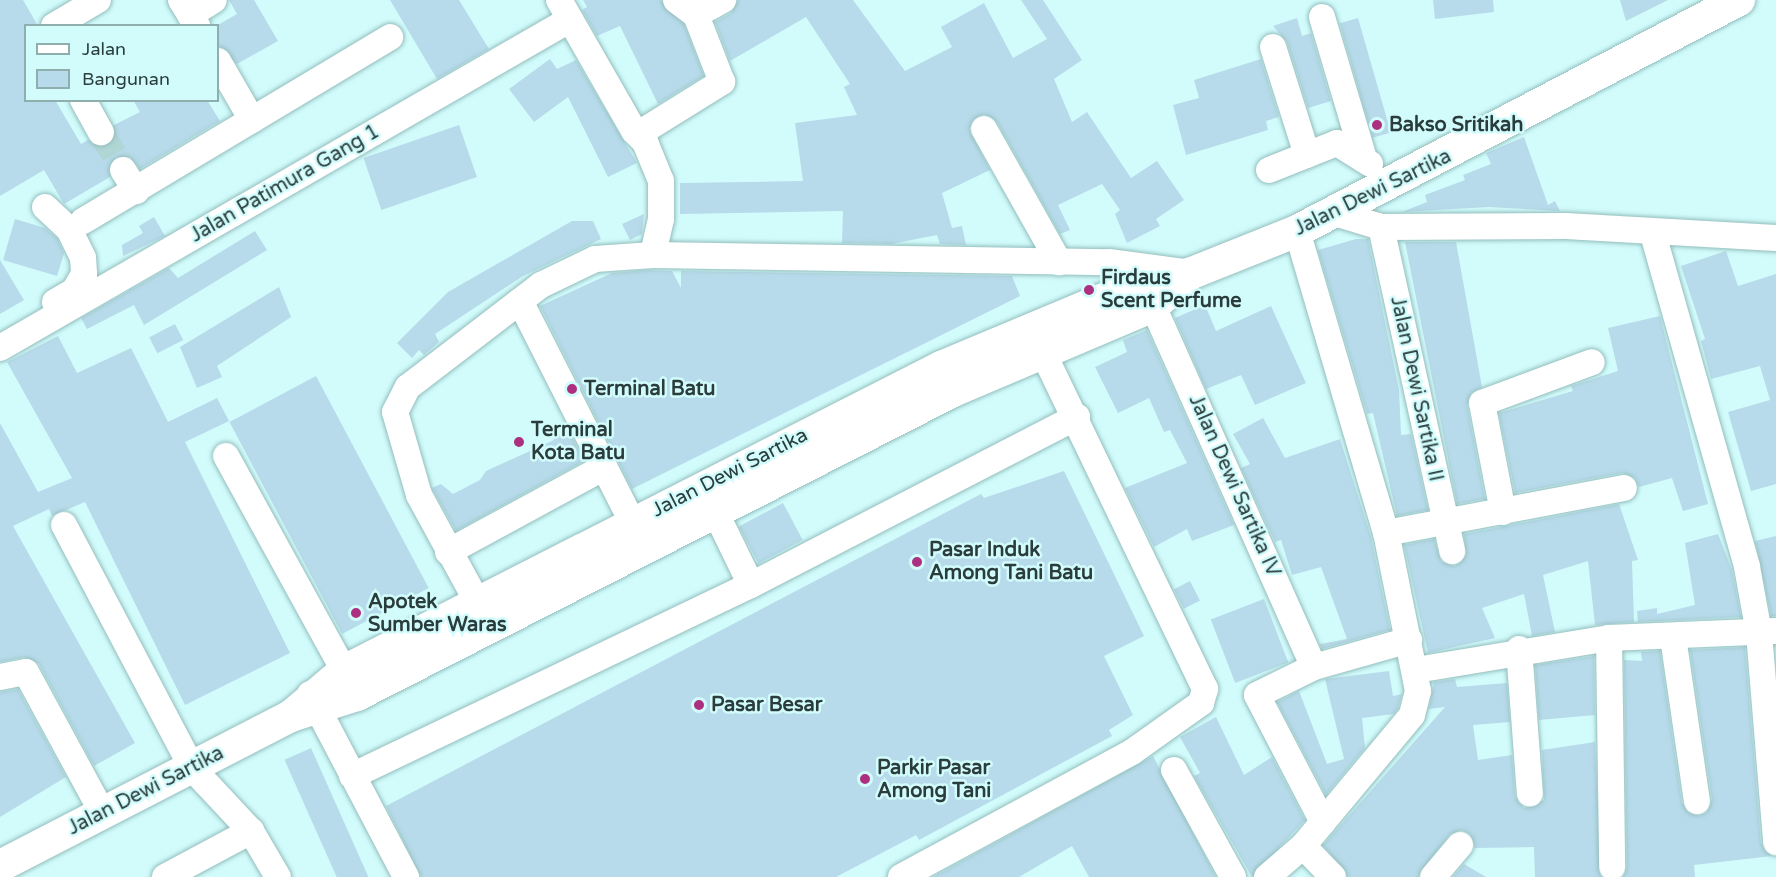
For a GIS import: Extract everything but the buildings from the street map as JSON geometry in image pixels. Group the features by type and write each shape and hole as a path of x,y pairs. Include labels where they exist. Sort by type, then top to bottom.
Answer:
{"main road":[{"name":"Jalan Dewi Sartika","path":"0,866 192,768 483,613 1125,290 1192,273 1298,231 1398,183 1739,0"},
{"name":"Jalan Dewi Sartika","path":"638,534 714,511 947,379 1043,351 1153,306 1192,273"}],"street":[{"path":"57,24 98,0"},
{"path":"189,14 214,0"},
{"path":"643,138 722,82 686,7 723,0"},
{"path":"564,10 634,131 643,138 661,181 661,219 653,255"},
{"name":"Jalan Patimura Gang 1","path":"0,348 564,10"},
{"path":"1322,17 1364,159"},
{"path":"83,221 129,180 252,120 390,37"},
{"path":"1273,46 1307,155"},
{"path":"219,63 252,120"},
{"path":"84,102 100,132"},
{"path":"984,129 1059,262"},
{"path":"1269,170 1337,143 1398,183"},
{"path":"0,334 74,291 84,274 83,258 69,229 45,207"},
{"path":"1335,213 1381,227 1566,226 1653,234 1776,238"},
{"name":"Jalan Dewi Sartika II","path":"1381,227 1452,551"},
{"path":"1267,877 1299,861 1323,822 1412,715 1416,670 1386,533 1298,231"},
{"path":"1653,234 1767,632 1776,842"},
{"path":"483,613 418,495 395,412 408,387 520,301 595,259 653,255 1059,262 1192,273"},
{"path":"520,301 638,534"},
{"name":"Jalan Dewi Sartika IV","path":"1153,306 1314,667"},
{"path":"901,877 1132,752 1201,703 1205,689 1077,417 1043,351"},
{"path":"1503,512 1482,403 1592,362"},
{"path":"352,776 752,585 1077,417"},
{"path":"226,456 350,683"},
{"path":"448,552 603,468"},
{"path":"1386,533 1624,488"},
{"path":"714,511 752,585"},
{"path":"64,525 192,768 251,831 278,877"},
{"path":"1416,670 1520,649 1609,638 1767,632"},
{"path":"1673,637 1697,801"},
{"path":"1609,638 1612,867"},
{"path":"1323,822 1256,699 1314,667 1409,640"},
{"path":"1520,649 1530,794"},
{"path":"0,677 26,672 104,814"},
{"path":"306,707 352,776 406,877"},
{"path":"1174,770 1233,877"},
{"path":"165,877 251,831"},
{"path":"1433,877 1460,845"},
{"path":"1299,861 1333,877"}],"tunnel":[{"path":"101,132 123,170"}],"place":[{"name":"Bakso Sritikah","path":"1377,125"},
{"name":"Firdaus Scent Perfume","path":"1089,290"},
{"name":"Terminal Batu","path":"572,389"},
{"name":"Terminal Kota Batu","path":"519,442"},
{"name":"Pasar Induk Among Tani Batu","path":"917,562"},
{"name":"Apotek Sumber Waras","path":"356,613"},
{"name":"Pasar Besar","path":"699,705"},
{"name":"Parkir Pasar Among Tani","path":"865,779"}]}
